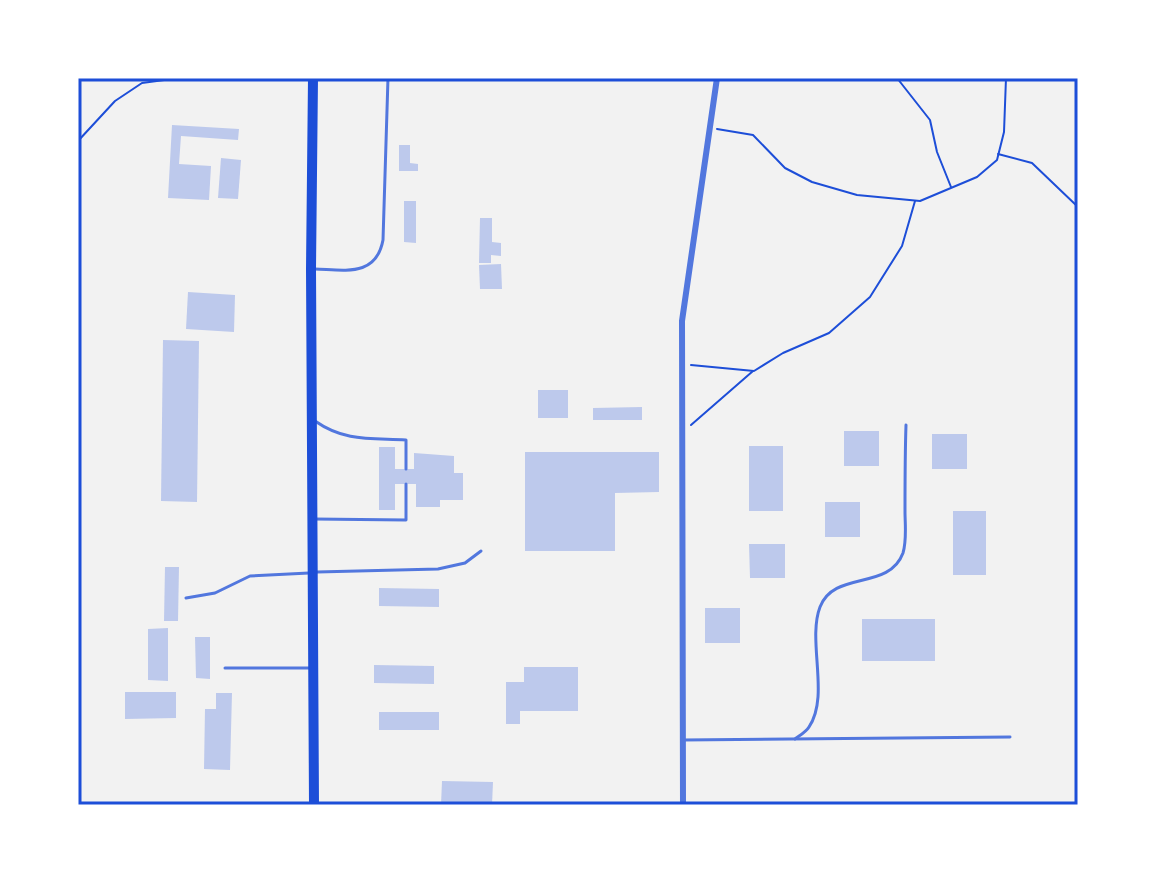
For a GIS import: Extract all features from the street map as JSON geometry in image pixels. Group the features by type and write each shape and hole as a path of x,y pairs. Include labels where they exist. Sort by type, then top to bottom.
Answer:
{"highway":[{"path":"313,78 314,805"}],"street":[{"path":"683,805 682,321 717,78"}],"lane":[{"path":"311,269 361,268 372,264 380,255 388,78"},
{"path":"312,418 344,437 406,440 406,469"},
{"path":"795,739 808,728 814,713 817,623 824,598 835,589 876,578 893,569 904,551 906,425"},
{"path":"314,519 406,520 406,484"},
{"path":"186,598 215,593 250,576 438,569 465,563 481,551"},
{"path":"225,668 314,668"},
{"path":"683,740 1010,737"}],"path":[{"path":"78,141 115,101 142,83 179,78"},
{"path":"897,78 930,120 937,152 952,188"},
{"path":"710,128 753,135 785,168 812,182 857,195 915,201 977,177 997,160 1004,132 1006,78"},
{"path":"998,154 1032,163 1078,207"},
{"path":"682,432 754,371 783,353 829,333 870,297 902,246 915,201"},
{"path":"682,365 754,371"}],"building":[{"path":"172,125 239,129 238,140 181,136 179,164 211,166 209,200 168,198"},
{"path":"399,145 410,145 410,163 418,164 418,171 399,171"},
{"path":"221,158 241,160 238,199 218,198"},
{"path":"404,201 416,201 416,243 404,242"},
{"path":"480,218 492,218 492,242 501,243 501,256 491,255 491,263 479,263"},
{"path":"501,264 502,289 480,289 479,265"},
{"path":"188,292 235,295 234,332 186,329"},
{"path":"163,340 199,341 197,502 161,501"},
{"path":"538,390 568,390 568,418 538,418"},
{"path":"642,407 642,420 593,420 593,408"},
{"path":"844,431 879,431 879,466 844,466"},
{"path":"932,434 967,434 967,469 932,469"},
{"path":"749,446 783,446 783,511 749,511"},
{"path":"379,447 395,447 395,469 414,469 414,453 454,456 454,473 463,473 463,500 440,500 440,507 416,507 416,484 395,484 395,510 379,510"},
{"path":"525,452 659,452 659,492 615,493 615,551 525,551"},
{"path":"825,502 860,502 860,537 825,537"},
{"path":"953,511 986,511 986,575 953,575"},
{"path":"749,544 785,544 785,578 750,578"},
{"path":"165,567 179,567 178,621 164,621"},
{"path":"379,588 439,589 439,607 379,606"},
{"path":"705,608 740,608 740,643 705,643"},
{"path":"862,619 935,619 935,661 862,661"},
{"path":"168,628 168,681 148,680 148,629"},
{"path":"195,637 210,637 210,679 196,678"},
{"path":"374,665 434,666 434,684 374,683"},
{"path":"524,667 578,667 578,711 520,711 520,724 506,724 506,682 524,682"},
{"path":"125,692 176,692 176,718 125,719"},
{"path":"216,693 232,693 230,770 204,769 205,709 216,709"},
{"path":"379,712 439,712 439,730 379,730"},
{"path":"442,781 493,782 492,805 441,805"}]}
